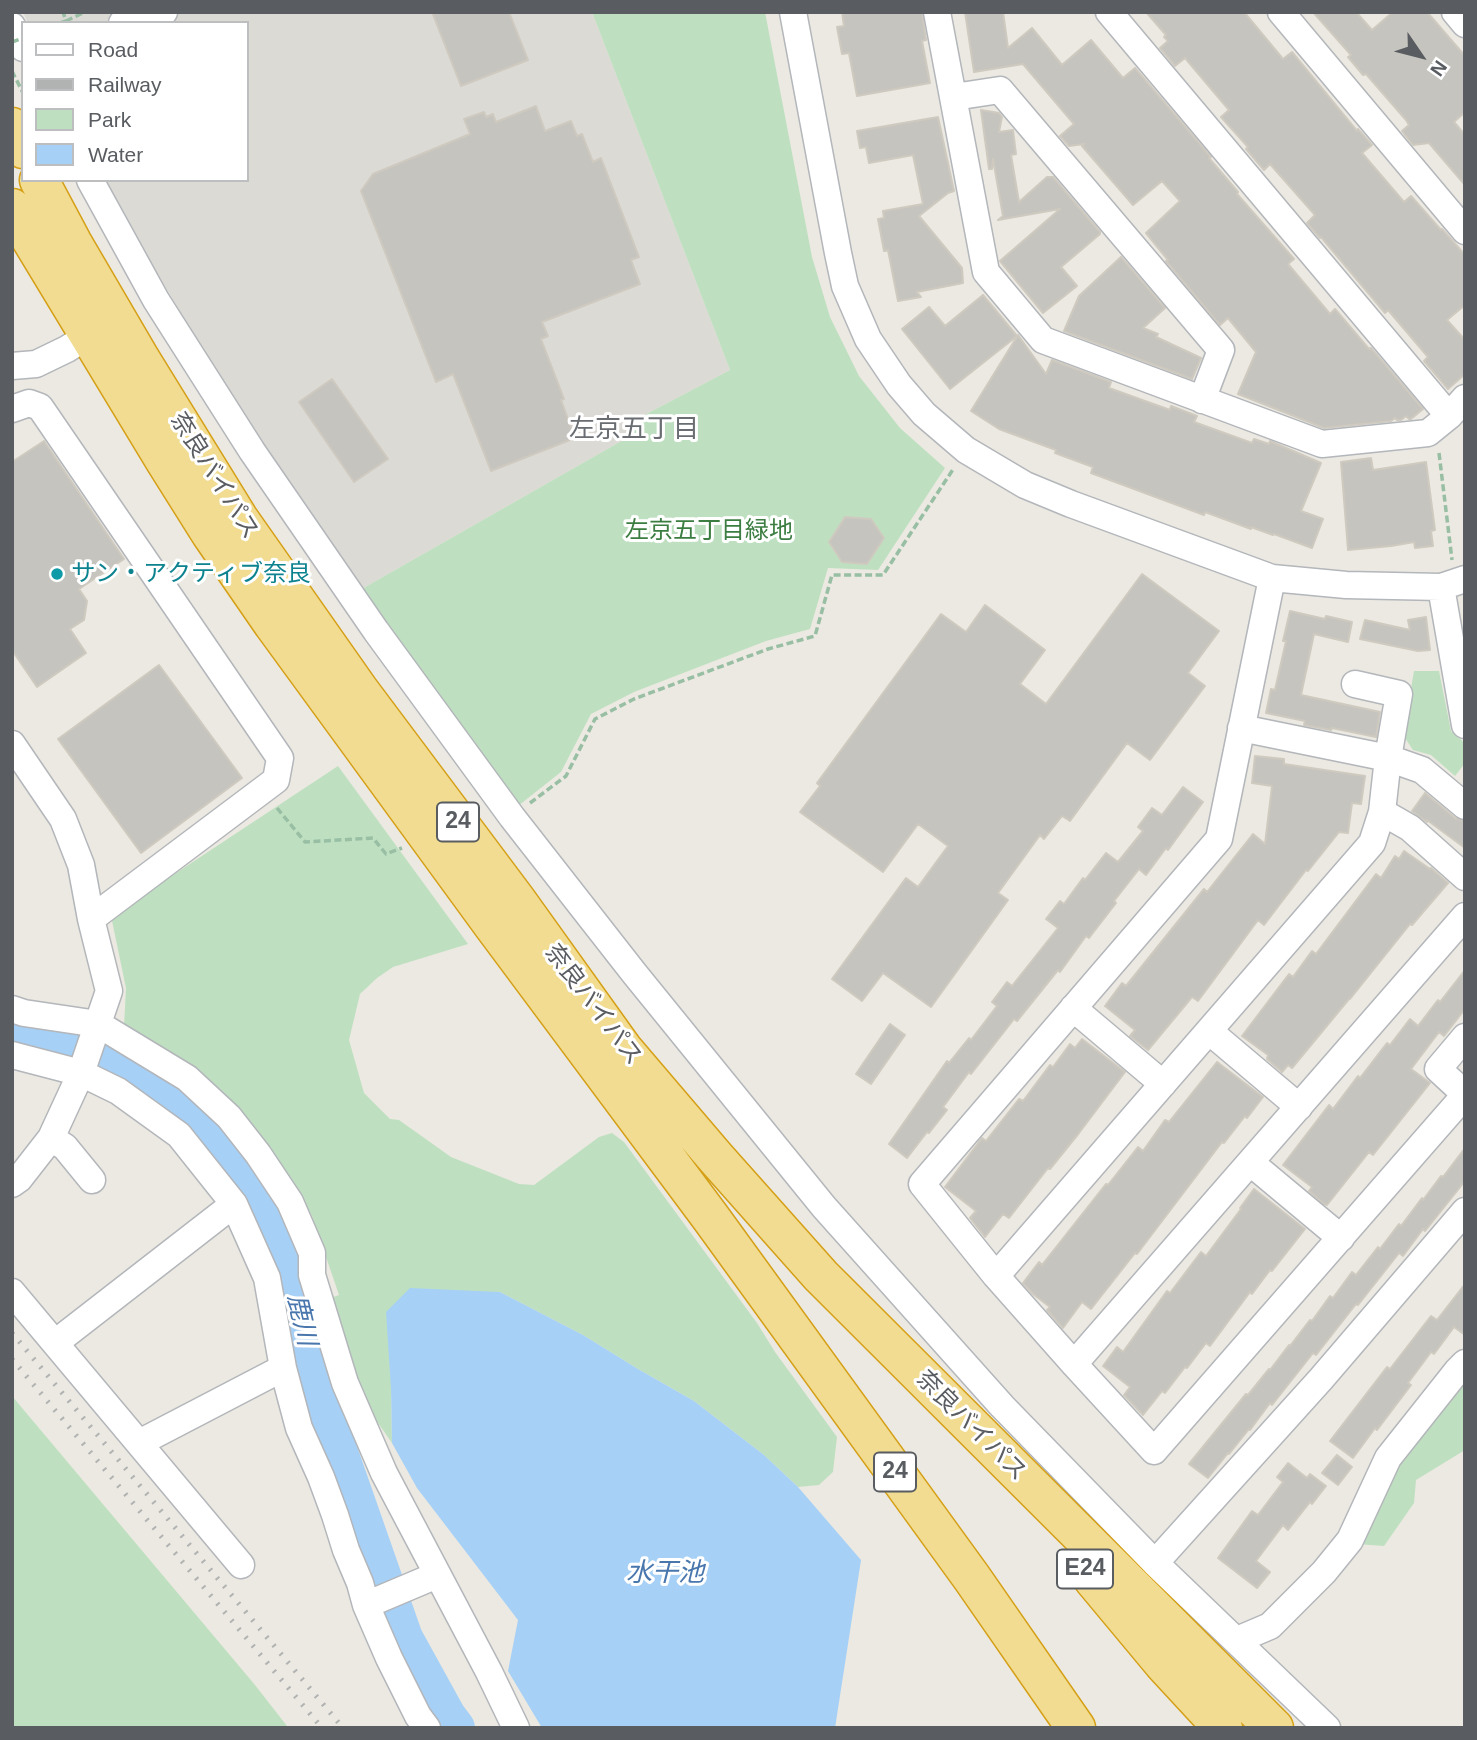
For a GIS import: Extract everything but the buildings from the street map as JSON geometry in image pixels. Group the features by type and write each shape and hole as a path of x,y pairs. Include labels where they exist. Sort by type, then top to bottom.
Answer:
{"highway":[{"path":"12,127 21,145"},
{"name":"奈良バイパス","path":"40,182 134,348 239,519 359,690 517,901 623,1049 821,1276 1274,1728"},
{"name":"奈良バイパス","path":"12,208 205,524 273,624 719,1230 972,1578 1076,1728"},
{"name":"E24","path":"953,1406 1130,1624 1223,1728"},
{"path":"972,1578 1091,1728"}],"street":[{"path":"137,21 164,12"},
{"path":"793,12 845,286 869,340 898,385 924,414 965,450 1025,485 1272,578 1346,585 1452,575 1465,725"},
{"path":"937,12 986,272 1043,340 1322,444 1427,433 1450,414 1110,12"},
{"path":"1281,12 1465,231"},
{"path":"1455,12 1465,24"},
{"path":"12,26 21,44"},
{"path":"954,97 1000,90 1221,350 1202,400"},
{"path":"91,182 156,300 252,451 376,631 512,817 634,973 824,1207 1002,1406 1155,1563 1327,1728"},
{"path":"12,366 36,363 67,349 89,335"},
{"path":"12,409 29,403 40,407 280,758 276,780 91,919"},
{"path":"1272,578 1219,839 922,1184 996,1276 1154,1451 1465,1095 1438,1069 1465,1037"},
{"path":"996,1276 1372,843 1382,812 1399,694 1355,684"},
{"path":"1241,728 1388,758 1422,769 1465,806"},
{"path":"12,744 20,772 63,819 81,865 109,991 89,1049 51,1138 19,1179 12,1184"},
{"path":"1382,812 1410,828 1465,877"},
{"path":"1074,1364 1465,916"},
{"path":"1073,1007 1163,1084"},
{"path":"12,1009 89,1049 187,1078 229,1117 258,1154 289,1202 312,1253 313,1275 345,1383 384,1473 516,1728"},
{"path":"1209,1031 1299,1107"},
{"path":"12,1055 89,1049"},
{"path":"89,1049 118,1091 179,1135 234,1204 267,1278 284,1368 299,1428 321,1476 366,1605 389,1658 418,1716 427,1728"},
{"path":"51,1138 65,1147 92,1180"},
{"path":"1251,1163 1341,1238"},
{"path":"55,1343 234,1204"},
{"path":"1155,1563 1321,1379 1465,1211"},
{"path":"12,1292 241,1565"},
{"path":"1237,1640 1270,1626 1324,1572 1350,1540 1388,1458 1465,1363"},
{"path":"139,1444 284,1368"},
{"path":"366,1605 437,1575"}],"path":[{"path":"65,21 85,12"},
{"path":"12,70 21,89"},
{"path":"1450,414 1452,575"},
{"path":"512,817 566,776 595,719 634,699 768,649 815,636 832,575 883,575 955,466"},
{"path":"276,807 305,842 373,838 386,854 404,848"}],"shaded area":[{"path":"23,12 592,12 730,370 635,420 632,435 360,590 208,359 106,182 248,182 248,21 27,21"}],"green space":[{"name":"左京五丁目緑地","path":"592,12 765,12 812,257 830,317 859,376 900,428 945,468 878,570 828,568 810,629 766,641 634,692 591,714 561,772 518,806 360,590 632,435 635,420 730,370"},
{"path":"1414,671 1439,671 1451,731 1465,743 1465,763 1455,776 1431,755 1413,750 1403,735"},
{"path":"338,766 468,944 393,967 360,994 349,1040 364,1093 390,1119 399,1120 451,1157 519,1184 534,1185 599,1137 612,1133 624,1142 837,1437 833,1472 819,1485 798,1487 764,1455 694,1401 583,1335 500,1292 391,1389 392,1443 360,1397 328,1299 339,1295 312,1216 264,1140 242,1114 180,1061 124,1026 126,988 111,916"},
{"path":"1465,1373 1465,1450 1416,1480 1414,1503 1384,1546 1357,1544 1396,1466"},
{"path":"12,1396 255,1685 287,1728 12,1728"}],"water":[{"name":"水干池","path":"410,1288 500,1292 583,1335 694,1401 764,1455 798,1487 861,1560 835,1728 542,1728 508,1671 518,1620 417,1488 392,1443 386,1312"}],"waterway":[{"name":"鹿川","path":"12,1029 74,1044 114,1059 193,1114 232,1161 264,1210 287,1260 301,1330 327,1418 404,1638 456,1728"}],"railway":[{"path":"12,1333 343,1728"},
{"path":"12,1359 322,1728"}],"place":[{"name":"サン・アクティブ奈良","path":"57,574"}],"district":[{"name":"左京五丁目","path":"634,430"}]}
